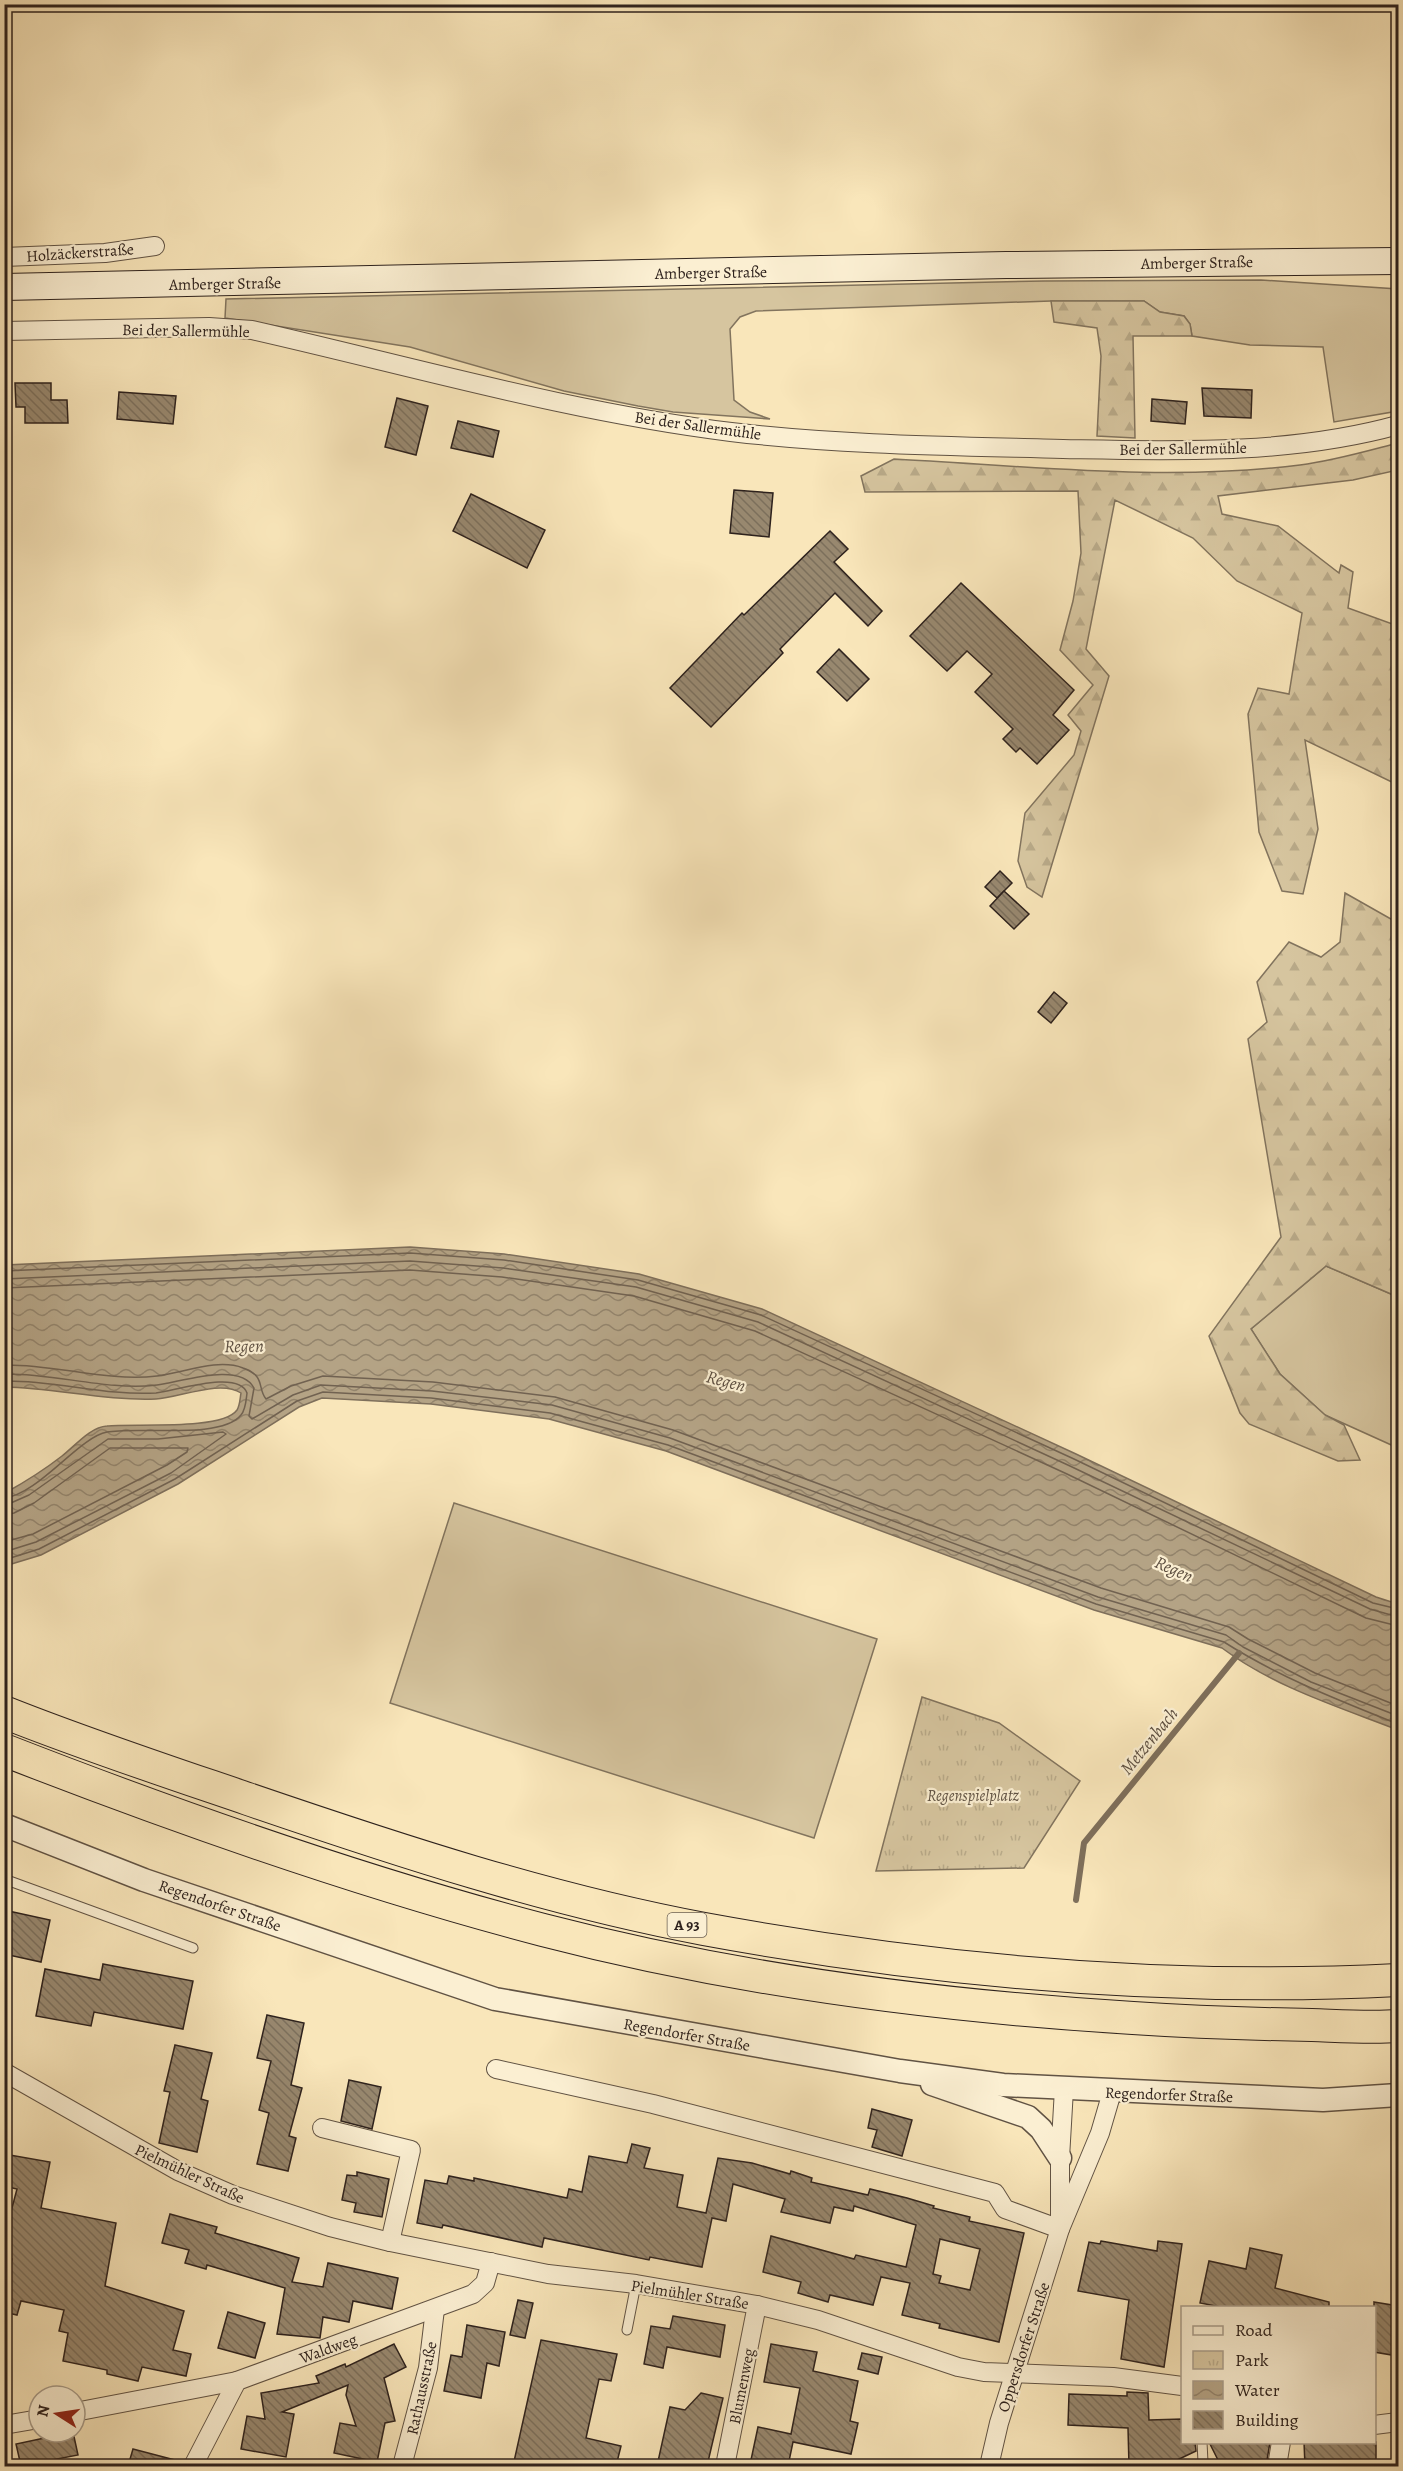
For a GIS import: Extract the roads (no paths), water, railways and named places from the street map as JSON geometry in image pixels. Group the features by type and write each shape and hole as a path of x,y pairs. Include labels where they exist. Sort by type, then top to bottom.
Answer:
{"highway":[{"name":"A 93","path":"4,1712 132,1759 382,1845 550,1893 702,1928 889,1958 1062,1975 1219,1983 1398,1980"},
{"name":"A 93","path":"4,1750 140,1803 379,1884 545,1930 694,1964 887,1996 1073,2015 1217,2024 1398,2026"}],"main road":[{"name":"Amberger Straße","path":"14,287 1006,265 1398,261"}],"street":[{"name":"Holzäckerstraße","path":"4,256 105,253 155,246"},
{"name":"Bei der Sallermühle","path":"4,331 209,327 252,330 632,417 731,432 874,444 1102,450 1210,449 1322,442 1398,425"},
{"name":"Regendorfer Straße","path":"4,1825 144,1880 495,1999 900,2071 1003,2085 1112,2092 1323,2100 1398,2095"},
{"path":"496,2069 653,2104 995,2193 1005,2209 1060,2229"},
{"path":"900,2071 963,2096 1007,2107 1028,2117 1041,2129 1060,2158"},
{"name":"Pielmühler Straße","path":"4,2072 133,2147 233,2195 277,2211 390,2242 548,2274 636,2284 757,2305 818,2320 958,2367 984,2372 1113,2377 1181,2386"},
{"name":"Oppersdorfer Straße","path":"1060,2229 1060,2158 1064,2089"},
{"name":"Oppersdorfer Straße","path":"989,2466 999,2423 1060,2229 1100,2133 1112,2092"},
{"path":"322,2128 411,2150 390,2242"},
{"name":"Waldweg","path":"87,2410 237,2381 435,2309 473,2294 485,2283 491,2262"},
{"name":"Blumenweg","path":"725,2466 757,2305"},
{"name":"Rathausstraße","path":"402,2466 428,2368 435,2309"},
{"path":"193,2466 237,2381"},
{"path":"4,2425 27,2421"},
{"path":"1376,2425 1398,2422"},
{"path":"1277,2466 1281,2444"}],"lane":[{"path":"4,1879 193,1948"},
{"path":"627,2330 636,2284"},
{"path":"1202,2444 1203,2462"}],"water":[{"name":"Regen","path":"410,1247 504,1254 639,1274 762,1309 1076,1454 1376,1597 1398,1604 1398,1730 1285,1685 1242,1662 1222,1648 1094,1610 666,1451 549,1419 431,1404 322,1398 299,1407 178,1484 41,1555 5,1566 5,1493 48,1466 83,1438 101,1427 196,1424 214,1421 228,1417 237,1410 241,1393 232,1389 211,1388 165,1398 137,1399 5,1387 5,1265"}],"waterway":[{"name":"Metzenbach","path":"1076,1900 1084,1843 1239,1653"}],"park label":[{"name":"Regenspielplatz","path":"973,1795"}]}
